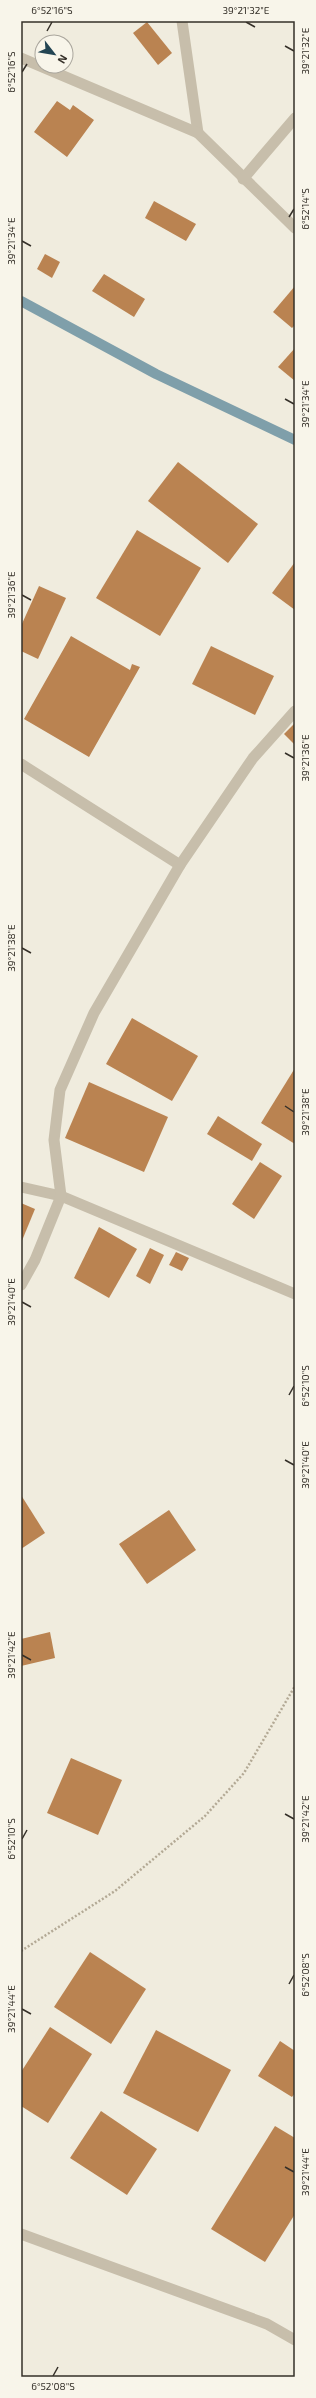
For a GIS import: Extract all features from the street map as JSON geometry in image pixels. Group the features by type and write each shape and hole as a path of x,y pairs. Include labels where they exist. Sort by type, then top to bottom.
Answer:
{"street":[{"path":"182,21 198,132"},
{"path":"21,58 198,132 243,179 295,228"},
{"path":"243,179 295,118"},
{"path":"21,1285 35,1260 60,1196 54,1140 60,1090 94,1013 180,865 253,758 295,711"},
{"path":"21,764 180,865"},
{"path":"21,1187 60,1196 295,1294"},
{"path":"21,2234 267,2324 295,2340"}],"path":[{"path":"21,1951 115,1892 205,1816 244,1773 295,1686"}],"building":[{"path":"147,22 172,53 158,65 133,33"},
{"path":"57,101 70,110 73,105 94,120 67,157 34,132"},
{"path":"154,201 196,224 186,241 145,218"},
{"path":"45,254 60,262 52,278 37,269"},
{"path":"104,274 145,299 134,317 92,291"},
{"path":"295,286 295,325 292,328 273,312"},
{"path":"295,348 295,381 278,367"},
{"path":"178,462 258,524 228,563 148,501"},
{"path":"137,530 201,568 160,636 96,598"},
{"path":"295,562 295,610 272,593"},
{"path":"39,586 66,598 38,659 21,651 21,626"},
{"path":"71,636 130,670 132,664 140,667 89,757 24,719"},
{"path":"211,646 274,676 255,715 192,684"},
{"path":"295,723 295,745 284,734"},
{"path":"132,1018 198,1056 172,1101 106,1064"},
{"path":"295,1068 295,1144 261,1123"},
{"path":"89,1082 168,1117 144,1172 65,1138"},
{"path":"218,1116 262,1144 252,1161 207,1134"},
{"path":"260,1162 282,1176 254,1219 232,1204"},
{"path":"21,1203 35,1209 21,1243"},
{"path":"99,1227 137,1249 109,1298 74,1278"},
{"path":"150,1248 164,1255 150,1284 136,1276"},
{"path":"176,1252 189,1258 182,1271 169,1265"},
{"path":"21,1495 45,1533 21,1549"},
{"path":"169,1510 196,1550 147,1584 119,1544"},
{"path":"50,1632 55,1658 21,1666 21,1639"},
{"path":"71,1758 122,1780 98,1835 47,1813"},
{"path":"90,1952 146,1989 111,2044 54,2007"},
{"path":"50,2027 92,2054 48,2123 21,2106 21,2072"},
{"path":"156,2030 231,2070 198,2132 123,2093"},
{"path":"280,2041 295,2051 295,2093 292,2097 258,2076"},
{"path":"101,2111 157,2149 127,2195 70,2158"},
{"path":"275,2126 295,2138 295,2214 265,2262 211,2229"}],"waterway":[{"path":"21,301 156,374 295,440"}]}
